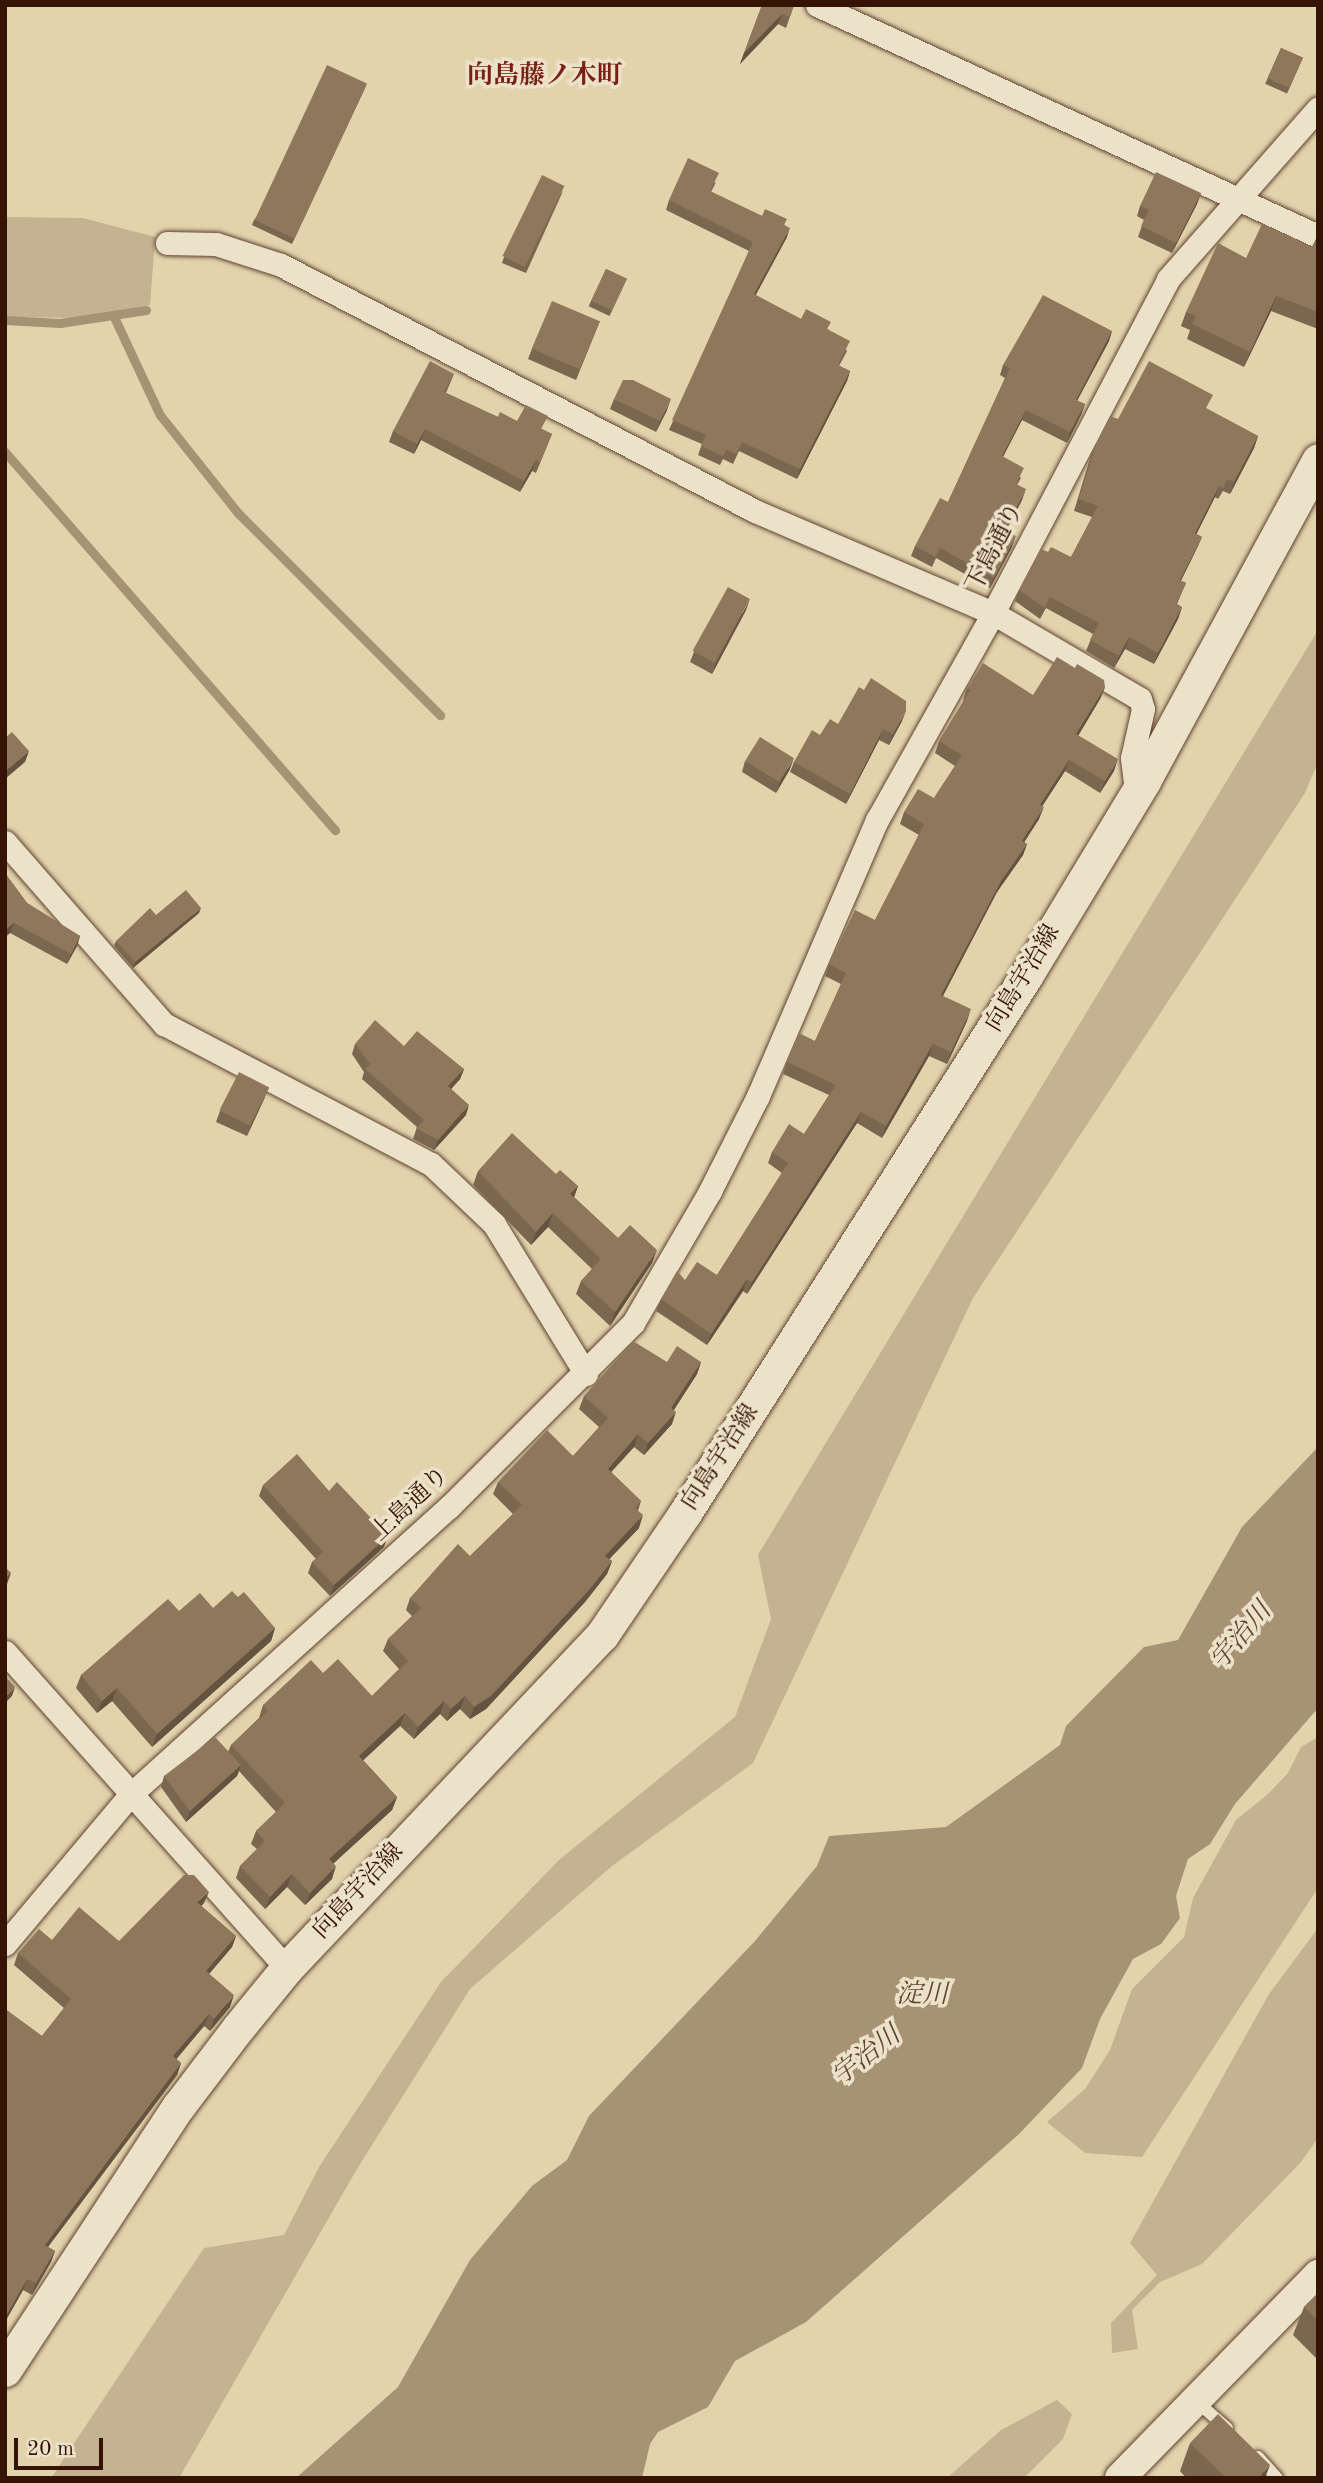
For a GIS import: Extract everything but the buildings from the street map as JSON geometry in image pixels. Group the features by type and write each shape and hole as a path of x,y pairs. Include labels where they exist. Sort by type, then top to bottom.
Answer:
{"main road":[{"name":"向島宇治線","path":"5,2370 178,2107 287,1968 602,1635 914,1157 1136,793 1318,460"}],"street":[{"path":"817,5 1237,202 1318,236"},
{"name":"下島通り","path":"778,1048 877,820 993,613 1168,279 1318,108"},
{"path":"167,243 216,244 281,265 755,511 993,613 1140,699 1143,709 1132,758 1136,793"},
{"path":"5,842 164,1024 431,1164 494,1224 586,1374"},
{"name":"上島通り","path":"5,1944 130,1795 449,1507 586,1374 633,1323 710,1191 778,1048"},
{"path":"5,1652 287,1968"},
{"path":"1120,2478 1318,2275"}],"lane":[{"path":"1195,2400 1277,2478"}],"shaded area":[{"path":"5,217 83,218 155,237 150,305 81,318 5,317"},
{"path":"1318,630 1318,762 1305,793 973,1298 753,1763 612,1866 470,1989 357,2169 179,2478 51,2478 204,2248 284,2235 319,2167 441,1982 559,1860 735,1717 771,1619 758,1555"},
{"path":"1318,1737 1318,1888 1142,2157 1085,2153 1047,2122 1085,2089 1110,2050 1132,1989 1184,1937 1193,1898 1236,1820 1268,1794 1288,1773 1301,1747"},
{"path":"1318,1928 1318,2138 1301,2162 1202,2264 1160,2282 1132,2310 1138,2349 1112,2353 1111,2323 1157,2275 1130,2243 1269,1994"},
{"path":"1057,2400 1072,2414 1063,2439 1024,2478 947,2478 1001,2430"}],"water":[{"name":"淀川","path":"1318,1447 1318,1708 1235,1804 1210,1844 1188,1859 1176,1896 1180,1918 1161,1944 1133,1959 1100,2019 1082,2068 1019,2134 806,2322 735,2361 708,2407 658,2432 650,2444 642,2478 296,2478 398,2387 470,2260 532,2186 567,2160 589,2116 755,1941 817,1866 829,1836 946,1827 1060,1745 1066,1726 1144,1647 1178,1640 1242,1527"}],"waterway":[{"path":"5,320 60,323 146,310"},
{"path":"114,317 160,415 238,513 440,715"},
{"path":"5,452 335,830"}],"district":[{"name":"向島藤ノ木町","path":"545,77"}],"water label":[{"name":"宇治川","path":"1242,1637"},
{"name":"宇治川","path":"867,2057"}]}
